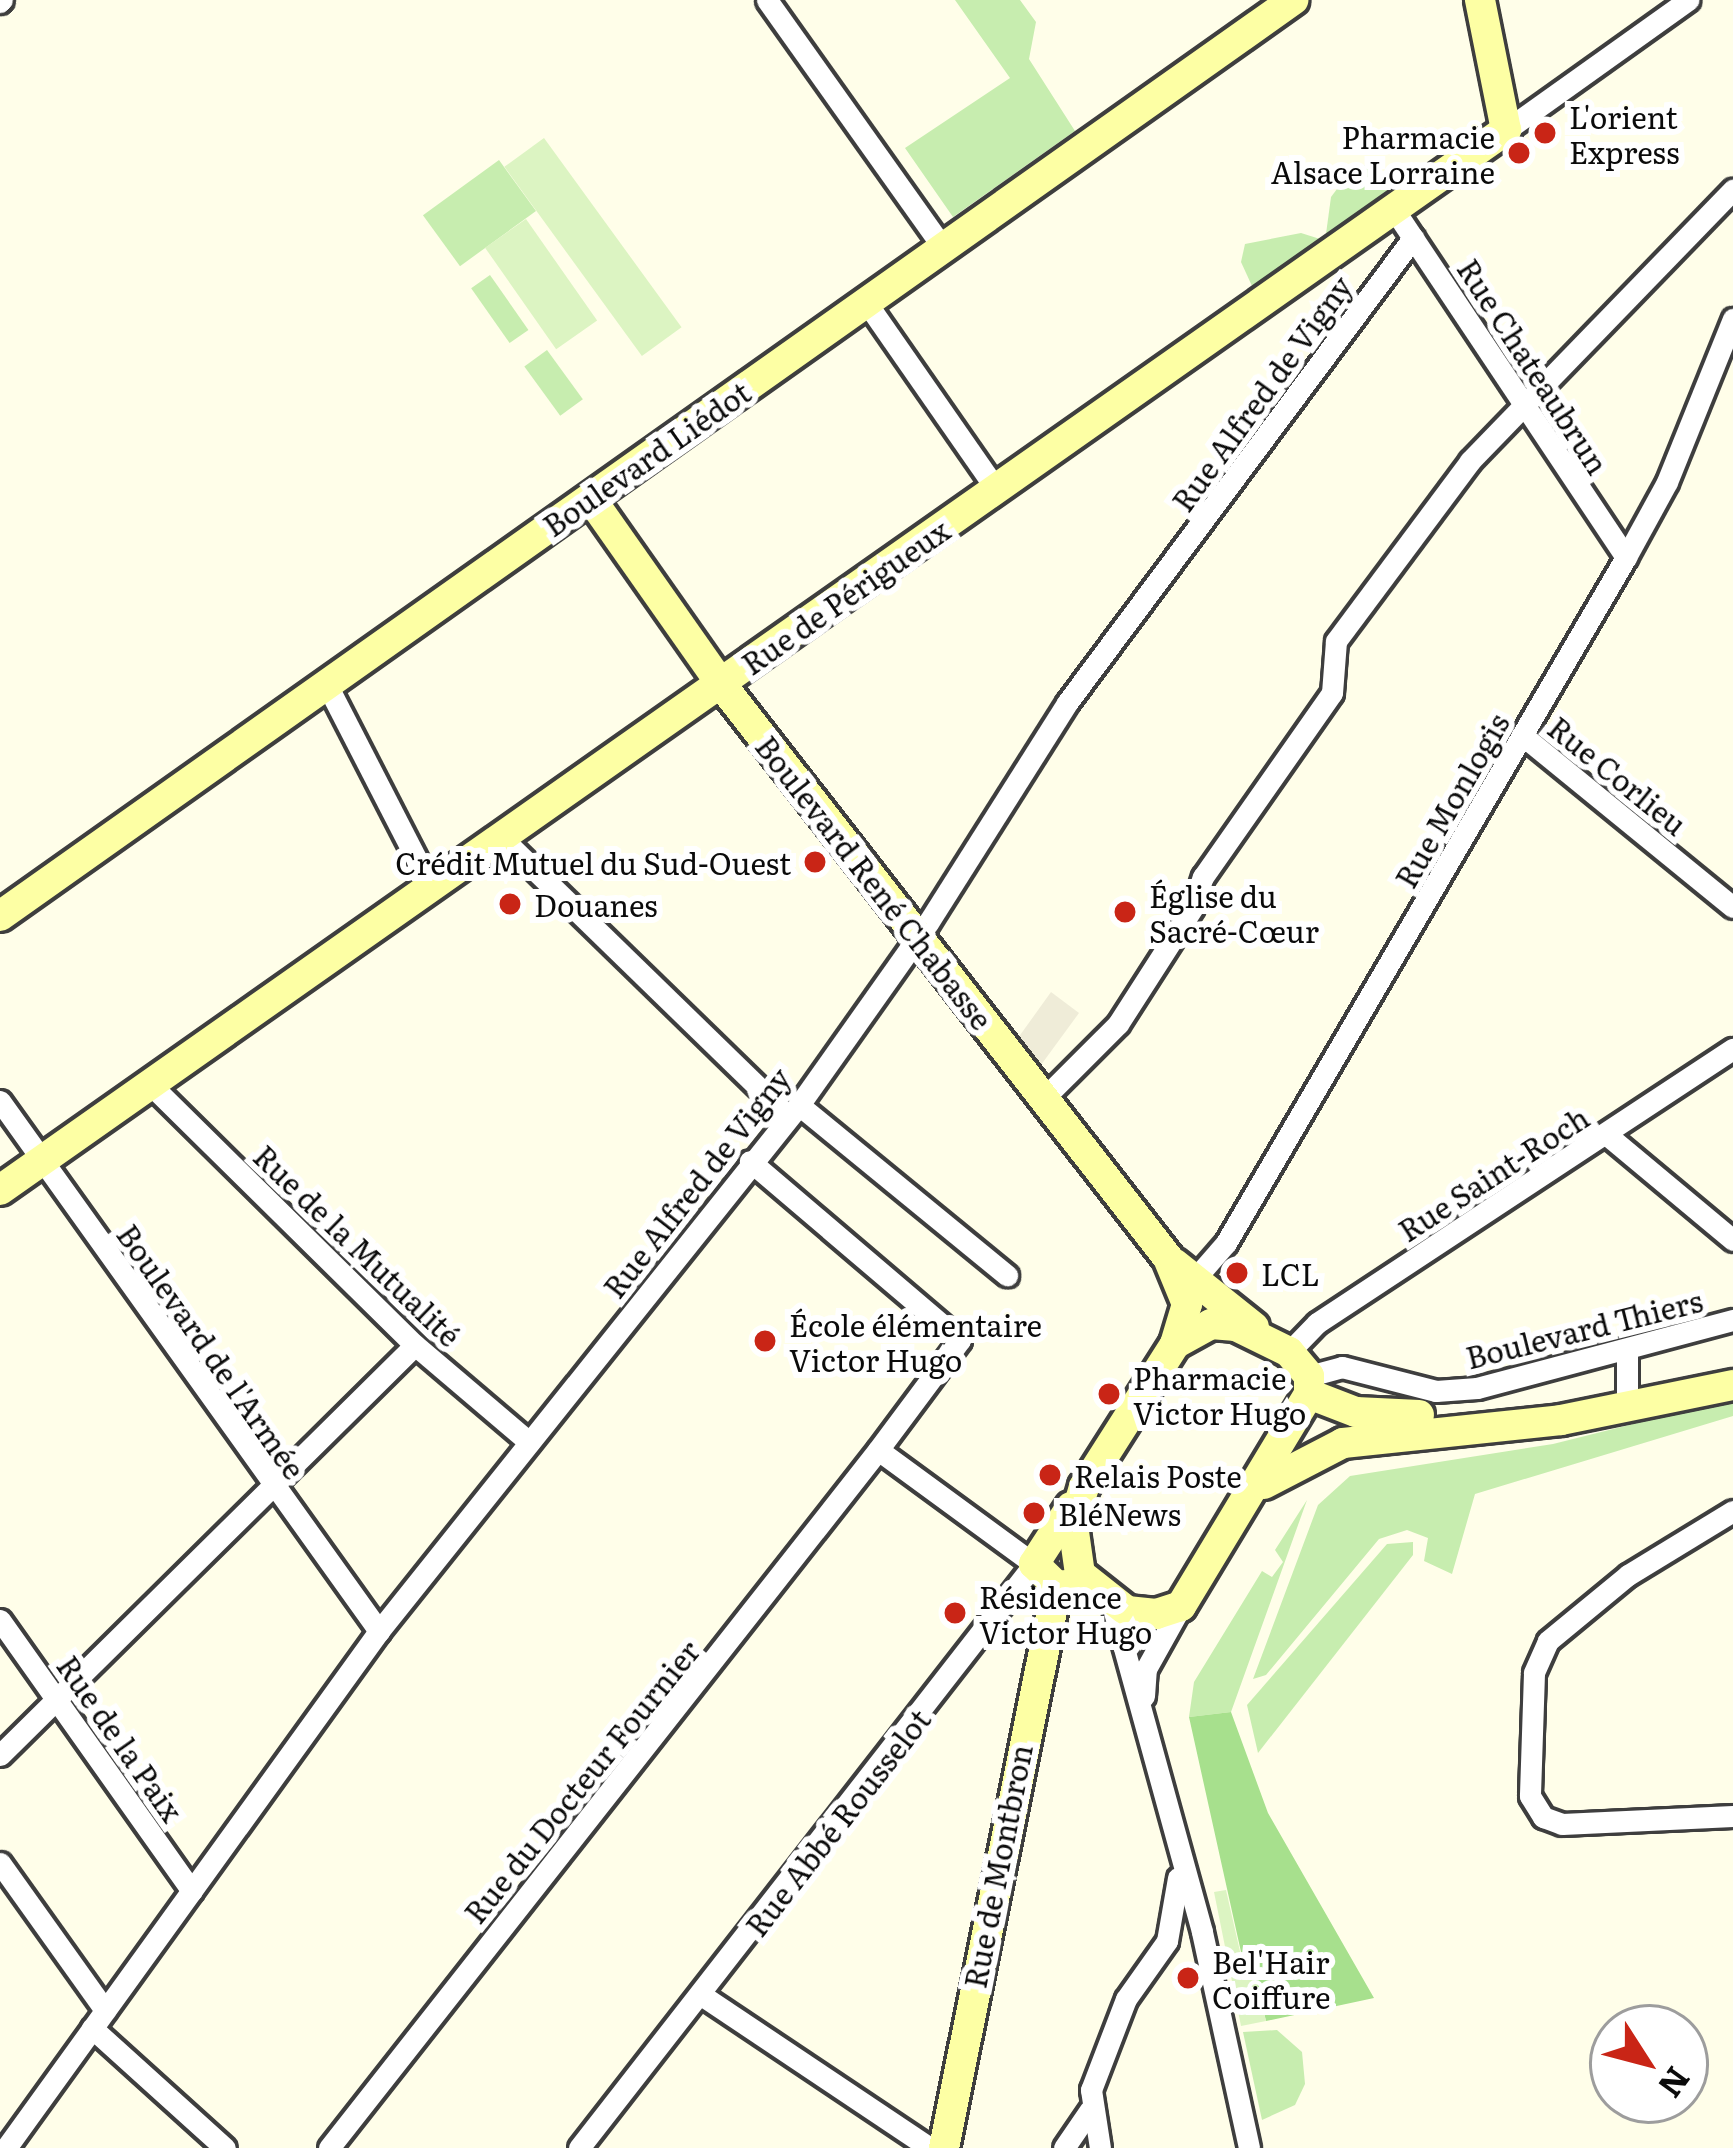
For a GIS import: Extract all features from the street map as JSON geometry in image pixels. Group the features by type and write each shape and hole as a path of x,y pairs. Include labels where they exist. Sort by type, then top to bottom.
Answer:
{"main road":[{"name":"Boulevard Liédot","path":"0,916 1293,0"},
{"path":"1480,0 1506,130"},
{"name":"Rue de Périgueux","path":"0,1190 1506,130"},
{"name":"Boulevard René Chabasse","path":"591,499 721,684 1190,1286 1288,1352"},
{"path":"1175,1344 1190,1286"},
{"path":"1175,1344 1198,1326 1222,1324 1288,1352 1309,1385 1395,1416 1516,1412 1627,1396 1733,1371"},
{"name":"Rue Abbé Rousselot","path":"1045,1575 1084,1487 1175,1344"},
{"path":"1045,1575 1100,1592 1147,1614 1181,1606 1250,1496 1309,1385"},
{"path":"1250,1496 1343,1443 1561,1420 1733,1385"},
{"path":"1084,1487 1071,1548 1100,1592"},
{"name":"Rue de Montbron","path":"944,2148 1045,1575"}],"street":[{"path":"767,0 942,246"},
{"name":"Rue de Périgueux","path":"1506,130 1688,0"},
{"path":"1044,1098 1118,1024 1193,908 1203,878 1332,693 1336,641 1470,461 1733,190"},
{"name":"Rue Chateaubrun","path":"1394,208 1626,556"},
{"name":"Rue Alfred de Vigny","path":"6,2148 379,1631 793,1110 916,938 1067,703 1414,238"},
{"path":"866,302 996,489"},
{"name":"Rue Monlogis","path":"1190,1286 1226,1243 1626,556 1667,482 1733,319"},
{"path":"327,685 432,890"},
{"name":"Rue Corlieu","path":"1522,736 1733,907"},
{"path":"503,839 793,1110 1007,1275"},
{"name":"Rue Saint-Roch","path":"1288,1352 1317,1323 1733,1049"},
{"name":"Rue de la Mutualité","path":"152,1085 415,1345 529,1442"},
{"name":"Boulevard de l'Armée","path":"0,1101 269,1487 379,1631"},
{"path":"1607,1136 1733,1240"},
{"name":"Rue du Docteur Fournier","path":"329,2148 690,1696 818,1521 960,1340 750,1161"},
{"name":"Boulevard Thiers","path":"1309,1385 1342,1367 1450,1392 1733,1320"},
{"path":"0,1755 415,1345"},
{"path":"1627,1349 1627,1396"},
{"path":"878,1450 1045,1575"},
{"path":"1733,1511 1628,1575 1538,1655 1530,1796 1543,1816 1582,1825 1733,1816"},
{"name":"Rue Abbé Rousselot","path":"579,2148 1045,1575"},
{"path":"1100,1592 1144,1708 1177,1856 1202,1932 1249,2148"},
{"path":"1144,1708 1146,1669 1181,1606"},
{"name":"Rue de la Paix","path":"0,1620 192,1891"},
{"path":"1064,2148 1090,2110 1126,1999 1167,1941 1178,1906 1177,1856"},
{"path":"0,1863 98,2019 225,2148"},
{"path":"1167,1941 1202,1932"},
{"path":"700,1994 930,2148"},
{"path":"1090,2110 1100,2148"}],"green space":[{"path":"955,0 1020,0 1036,22 1029,59 1075,131 953,217 905,148 1010,78"},
{"path":"544,138 682,327 642,356 504,167"},
{"path":"499,160 536,211 460,266 423,215"},
{"path":"1366,165 1391,189 1326,234 1331,197 1352,169"},
{"path":"526,219 597,321 556,349 485,248"},
{"path":"1301,233 1320,239 1252,286 1241,262 1245,244"},
{"path":"490,275 528,330 510,343 471,288"},
{"path":"547,350 583,399 560,416 524,366"},
{"path":"1733,1399 1733,1416 1475,1494 1452,1574 1424,1561 1428,1538 1407,1530 1379,1539 1266,1675 1253,1679 1318,1505 1350,1476 1553,1444"},
{"path":"1307,1500 1231,1712 1189,1717 1194,1682 1262,1571 1272,1577 1283,1562 1275,1550"},
{"path":"1413,1542 1413,1555 1258,1753 1247,1705 1387,1544"},
{"path":"1231,1712 1268,1813 1374,1998 1266,2021 1253,1969 1245,1970 1189,1717"},
{"path":"1226,1890 1244,1969 1253,1968 1266,2021 1241,2026 1214,1892"},
{"path":"1277,2030 1302,2052 1305,2084 1295,2105 1262,2120 1243,2032"}],"shaded area":[{"path":"1051,992 1079,1013 1030,1080 1008,1052"}],"place":[{"name":"L'orient Express","path":"1545,133"},
{"name":"Pharmacie Alsace Lorraine","path":"1519,153"},
{"name":"Crédit Mutuel du Sud-Ouest","path":"815,862"},
{"name":"Douanes","path":"510,904"},
{"name":"Église du Sacré-Cœur","path":"1125,912"},
{"name":"LCL","path":"1237,1273"},
{"name":"École élémentaire Victor Hugo","path":"765,1341"},
{"name":"Pharmacie Victor Hugo","path":"1109,1394"},
{"name":"Relais Poste","path":"1050,1475"},
{"name":"BléNews","path":"1034,1513"},
{"name":"Résidence Victor Hugo","path":"955,1613"},
{"name":"Bel'Hair Coiffure","path":"1188,1978"}]}
